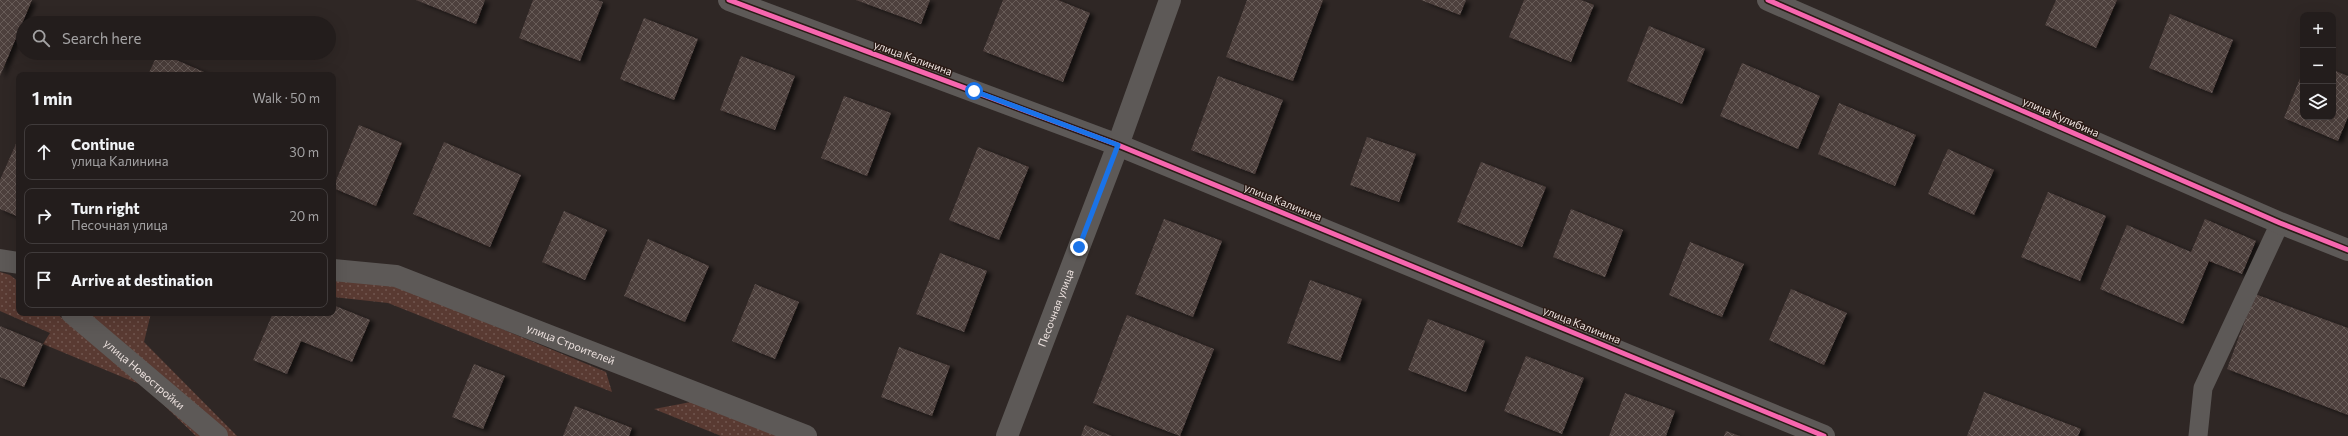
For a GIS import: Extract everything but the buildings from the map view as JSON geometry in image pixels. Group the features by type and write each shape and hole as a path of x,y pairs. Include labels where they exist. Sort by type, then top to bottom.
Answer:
{"street":[{"name":"улица Калинина","path":"728,0 1118,145 1824,436"},
{"name":"Песочная улица","path":"1006,436 1118,145 1170,0"},
{"name":"улица Кулибина","path":"1768,0 2280,223 2348,250"},
{"name":"улица Строителей","path":"336,270 396,276 806,436"},
{"name":"улица Новостройки","path":"76,316 217,436"}],"lane":[{"path":"2198,436 2203,388 2280,223"}],"shaded area":[{"path":"0,272 10,275 16,280 16,316 60,316 144,386 43,344 50,333 0,311"},
{"path":"336,280 396,285 606,372 612,392 388,303 336,297"},
{"path":"89,316 150,316 144,342 237,436 196,436 144,386"},
{"path":"696,401 782,436 721,436 654,409"}],"cycle path":[{"path":"729,0 1118,145 1824,436"},
{"path":"1768,0 2280,223 2348,250"}],"route":[{"path":"974,91 1118,145 1079,247"}]}
